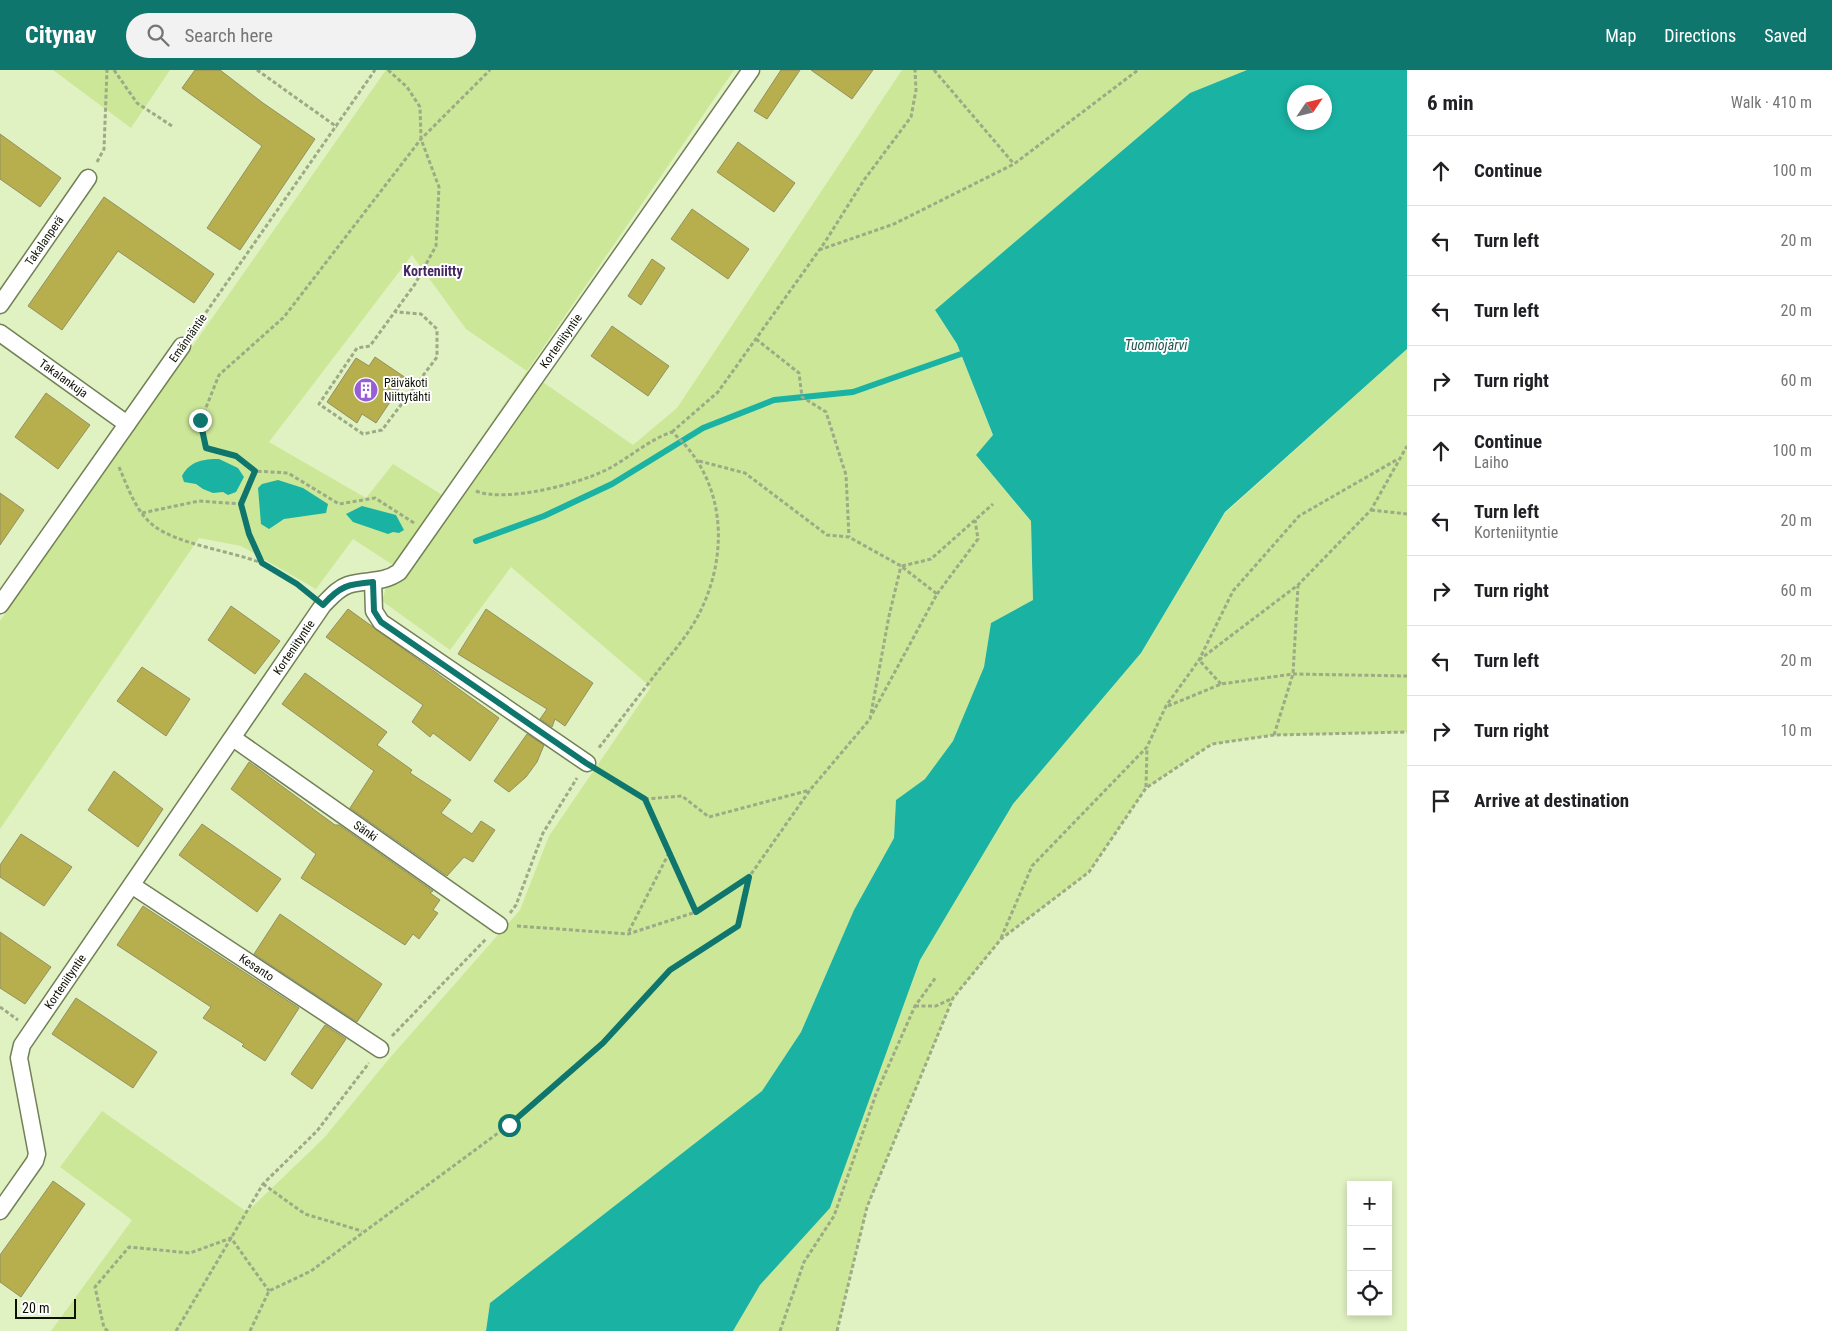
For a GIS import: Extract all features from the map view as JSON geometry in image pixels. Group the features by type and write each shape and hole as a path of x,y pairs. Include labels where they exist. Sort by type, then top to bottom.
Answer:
{"street":[{"name":"Korteniityntie","path":"0,1211 35,1161 37,1154 19,1051 323,605 335,592 349,584 391,578 399,572 751,70"},
{"name":"Takalanperä","path":"0,305 88,178"},
{"name":"Takalankuja","path":"0,333 127,424"},
{"name":"Emännäntie","path":"0,605 182,346"},
{"path":"373,582 374,611 381,622 586,763"},
{"name":"Sänki","path":"233,738 499,925"},
{"name":"Kesanto","path":"133,886 380,1049"}],"path":[{"path":"88,178 104,149 107,70"},
{"path":"114,70 137,102 172,126"},
{"path":"257,70 337,127"},
{"name":"Emännäntie","path":"182,346 376,70"},
{"path":"388,70 407,87 420,107 422,139 440,187 436,246 396,312 370,346 357,348 319,404 363,434 382,430 437,357 438,329 421,314 396,312"},
{"path":"422,538 414,523 375,498 339,504 288,473 255,471 236,456 206,448 200,420 219,375 284,317 422,139 490,70"},
{"path":"459,484 482,494 500,495 536,491 562,485 605,470 672,432 718,392 819,250 864,180 911,117 916,90 915,70"},
{"path":"934,70 1014,164"},
{"path":"819,250 894,224 1014,164 1138,70"},
{"path":"756,339 800,373 802,398 826,412 846,475 849,537"},
{"path":"672,432 687,448"},
{"path":"1199,660 1298,585 1371,510 1407,446"},
{"path":"111,448 132,498 154,526 180,538 262,563 297,584 323,605"},
{"path":"1001,938 1032,866 1147,748 1166,706 1199,660 1233,591 1299,516 1398,459"},
{"path":"698,461 745,473 827,535 849,537 901,566 937,594"},
{"path":"255,471 241,504 249,534 262,563"},
{"path":"142,513 199,501 241,504"},
{"path":"901,566 931,560 993,504"},
{"path":"1371,510 1407,514"},
{"path":"499,925 628,934 696,912 749,877 810,790 870,719 937,594 978,539 975,520"},
{"path":"870,719 888,616 901,566"},
{"path":"1274,735 1293,674 1298,585"},
{"path":"1199,660 1221,684"},
{"path":"1166,706 1221,684 1293,674 1407,676"},
{"path":"837,1331 867,1207 953,998 1001,938 1089,872 1146,788 1212,744 1274,735 1407,732"},
{"path":"1146,788 1147,748"},
{"path":"586,763 645,799 696,912"},
{"path":"645,799 682,796 709,817 810,790"},
{"path":"628,934 670,851"},
{"path":"250,1331 269,1291 311,1271 362,1231 509,1125 603,1043 670,970 738,926 749,877"},
{"path":"780,1331 804,1262 834,1216 876,1094 914,1006 936,977"},
{"path":"914,1006 936,1006 953,998"},
{"path":"263,1184 305,1214 362,1231"},
{"path":"108,1331 104,1328 94,1287 129,1247 190,1253 231,1238 269,1291"}],"green space":[{"path":"53,70 170,70 131,128"},
{"path":"386,70 734,70 527,371 633,445 677,408 902,70 1247,70 1190,93 935,310 957,344 993,436 976,455 1031,521 1033,600 991,623 984,667 953,741 925,779 896,800 894,838 854,910 801,1032 762,1091 490,1303 486,1331 51,1331 132,1220 60,1167 102,1111 247,1212 324,1138 388,1060 520,910 549,836 651,687 511,567 450,650 382,601 393,565 353,539 316,589 241,546 199,538 0,829 0,621","holes":["412,255 466,329 527,371 442,495 393,464 366,498 269,442"]},
{"path":"1407,349 1407,732 1274,735 1212,744 1146,788 1089,872 1001,939 953,998 867,1207 837,1331 733,1331 760,1285 830,1208 920,960 1013,804 1141,653 1225,513"}],"water":[{"name":"Tuomiojärvi","path":"1247,70 1407,70 1407,349 1225,512 1141,653 1013,804 920,960 830,1208 760,1285 733,1331 486,1331 490,1303 762,1091 801,1032 854,910 894,838 896,800 925,779 953,741 984,667 991,623 1033,600 1031,521 976,455 993,435 957,344 935,310 1190,93"},
{"path":"219,459 238,468 244,477 236,492 228,495 223,492 213,493 196,484 184,482 182,476 193,464 202,460"},
{"path":"278,480 303,488 328,504 326,513 284,519 269,529 261,524 258,488 262,484"},
{"path":"362,506 396,515 404,530 399,533 393,532 388,534 353,522 346,514"}],"building":[{"path":"195,70 220,70 315,139 240,250 207,228 262,146 182,88"},
{"path":"781,70 800,70 767,119 754,111"},
{"path":"811,70 873,70 852,99"},
{"path":"0,134 61,178 40,207 0,179"},
{"path":"738,142 795,183 774,212 717,172"},
{"path":"104,197 214,274 194,303 118,251 62,330 28,306"},
{"path":"692,209 749,249 728,279 671,239"},
{"path":"652,259 665,268 641,305 628,296"},
{"path":"612,326 669,366 648,396 591,356"},
{"name":"Päiväkoti Niittytähti","path":"375,357 406,378 376,423 362,414 357,423 327,402 356,358 369,366"},
{"path":"46,393 90,425 58,469 15,437"},
{"path":"0,493 24,510 0,545"},
{"path":"231,606 280,641 255,674 208,640"},
{"path":"348,609 499,718 470,761 433,733 430,737 412,722 423,705 326,637"},
{"path":"486,609 593,683 565,726 555,719 552,727 540,719 547,709 458,654"},
{"path":"142,667 190,699 166,736 117,701"},
{"path":"305,673 387,732 377,745 412,770 410,773 451,800 441,813 472,834 481,821 495,830 473,862 464,857 447,876 350,808 374,771 282,704"},
{"path":"527,734 544,745 537,762 526,777 509,792 494,781"},
{"path":"249,762 335,825 339,825 433,891 430,893 440,900 433,910 438,913 419,939 413,934 405,945 301,878 316,854 231,789"},
{"path":"114,771 163,809 138,847 88,810"},
{"path":"202,824 281,879 257,912 179,855"},
{"path":"21,834 72,867 44,906 0,877 0,865"},
{"path":"143,906 299,1008 265,1061 242,1046 244,1044 203,1018 211,1007 117,945"},
{"path":"280,914 382,984 357,1022 254,954"},
{"path":"0,932 51,967 25,1004 0,988"},
{"path":"76,998 157,1052 133,1088 52,1034"},
{"path":"325,1025 346,1039 312,1089 291,1074"},
{"path":"53,1181 85,1204 21,1297 0,1282 0,1255"}],"waterway":[{"path":"476,541 544,516 612,484 703,428 774,400 853,392 961,354"}],"place":[{"name":"Päiväkoti Niittytähti","path":"366,390"}],"district":[{"name":"Korteniitty","path":"433,271"}],"route":[{"path":"200,420 206,448 236,456 255,471 241,504 249,534 262,563 297,584 323,605 335,592 349,584 373,582 372,597 374,611 381,622 586,763 645,799 696,912 749,877 738,926 670,970 603,1043 509,1125"}]}
